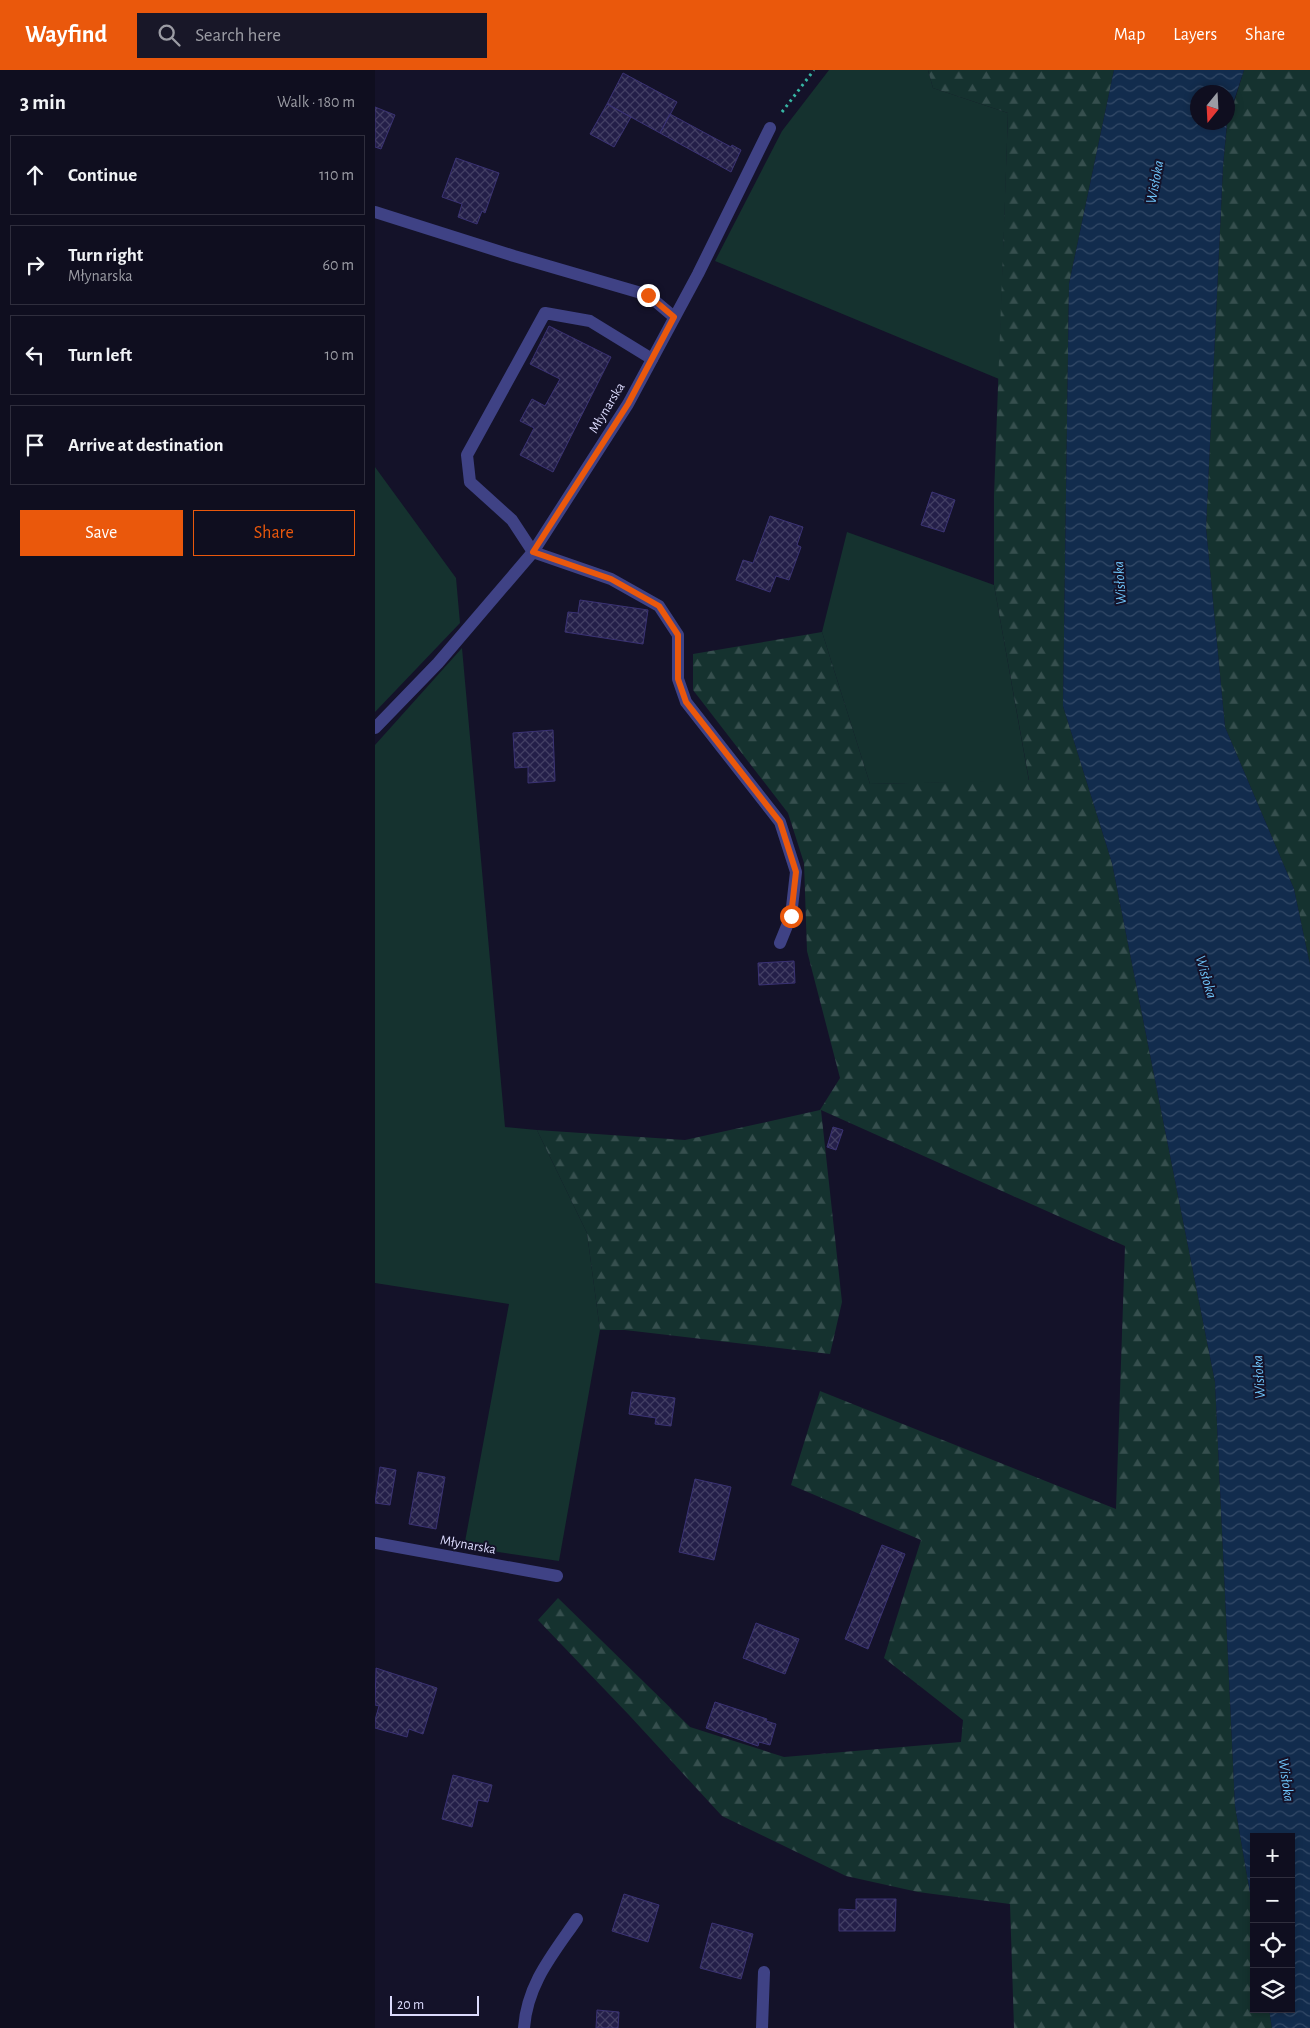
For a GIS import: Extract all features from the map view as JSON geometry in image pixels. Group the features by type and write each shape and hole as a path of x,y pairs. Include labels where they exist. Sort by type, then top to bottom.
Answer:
{"street":[{"name":"Młynarska","path":"375,728 439,663 533,552 628,404 770,128"},
{"path":"375,212 514,256 648,295 674,317"},
{"path":"652,359 589,321 545,313 467,455 470,482 512,520 533,552 611,579 659,606 678,635 678,679 686,702 780,822 796,872 791,916 780,942"},
{"name":"Młynarska","path":"375,1543 557,1576"},
{"path":"524,2028 525,2011 540,1971 577,1919"},
{"path":"762,2028 764,1972"}],"path":[{"path":"770,128 814,70"}],"green space":[{"path":"829,70 928,70 933,88 1008,113 999,379 715,261 782,131"},
{"path":"928,70 1114,70 1069,284 1063,706 1112,863 1215,1382 1235,1806 1250,1893 1250,2013 1270,2013 1272,2028 1014,2028 1010,1904 918,1892 846,1876 722,1816 538,1620 558,1598 690,1727 784,1757 961,1742 963,1720 884,1658 921,1540 791,1485 820,1391 1116,1509 1125,1246 821,1110 842,1302 830,1354 625,1330 600,1330 587,1233 537,1130 685,1140 820,1110 840,1078 807,951 804,863 788,813 693,690 693,654 822,632 870,784 1029,780 994,585 994,496 1008,113 933,88"},
{"path":"1244,70 1310,70 1310,965 1294,889 1225,727 1206,528 1223,166 1227,130 1235,130 1235,99"},
{"path":"375,467 456,578 460,623 375,712"},
{"path":"847,532 994,585 1029,781 870,784 822,632"},
{"path":"462,648 505,1127 537,1130 587,1233 600,1330 559,1561 464,1547 509,1304 375,1283 375,745"}],"water":[{"name":"Wisłoka","path":"1114,70 1244,70 1235,98 1235,85 1190,85 1190,130 1226,130 1206,528 1225,727 1294,889 1310,965 1310,2028 1272,2028 1270,2013 1295,2013 1295,1833 1250,1833 1250,1893 1235,1806 1215,1382 1112,863 1063,706 1069,284"}],"building":[{"path":"623,73 677,102 660,133 607,104"},
{"path":"607,104 631,117 614,147 590,134"},
{"path":"375,107 395,115 381,149 375,147"},
{"path":"670,114 731,147 732,145 741,150 731,172 660,133"},
{"path":"456,158 499,173 485,213 482,211 477,224 458,217 462,204 442,197"},
{"path":"549,326 611,357 553,472 520,455 534,428 520,421 532,399 545,406 560,379 530,364"},
{"path":"932,492 955,500 944,532 921,525"},
{"path":"770,516 803,527 797,545 801,547 789,580 776,576 770,592 736,580 743,560 753,563"},
{"path":"580,600 648,610 643,644 565,632 568,612 578,613"},
{"path":"553,730 555,781 528,783 528,767 515,768 513,733"},
{"path":"794,961 795,983 759,985 758,963"},
{"path":"833,1127 843,1130 836,1150 827,1147"},
{"path":"632,1392 675,1398 671,1426 655,1424 656,1418 629,1414"},
{"path":"380,1467 396,1470 390,1505 375,1503"},
{"path":"418,1472 445,1477 436,1529 409,1524"},
{"path":"695,1479 731,1487 714,1560 679,1552"},
{"path":"882,1545 905,1554 868,1649 845,1639"},
{"path":"756,1623 799,1639 785,1674 743,1658"},
{"path":"376,1668 437,1688 423,1734 409,1729 407,1737 375,1728 379,1706 375,1705"},
{"path":"715,1702 767,1719 766,1721 776,1724 770,1745 759,1742 758,1746 706,1728"},
{"path":"453,1775 492,1785 488,1802 478,1800 472,1827 442,1819"},
{"path":"624,1894 659,1905 648,1942 612,1931"},
{"path":"856,1899 896,1899 895,1931 839,1931 839,1909 856,1910"},
{"path":"712,1923 753,1934 741,1979 700,1968"},
{"path":"597,2010 619,2012 618,2028 596,2028"}],"route":[{"path":"648,295 674,317 628,404 533,552 611,579 659,606 678,635 678,679 686,702 780,822 796,872 791,916"}]}
